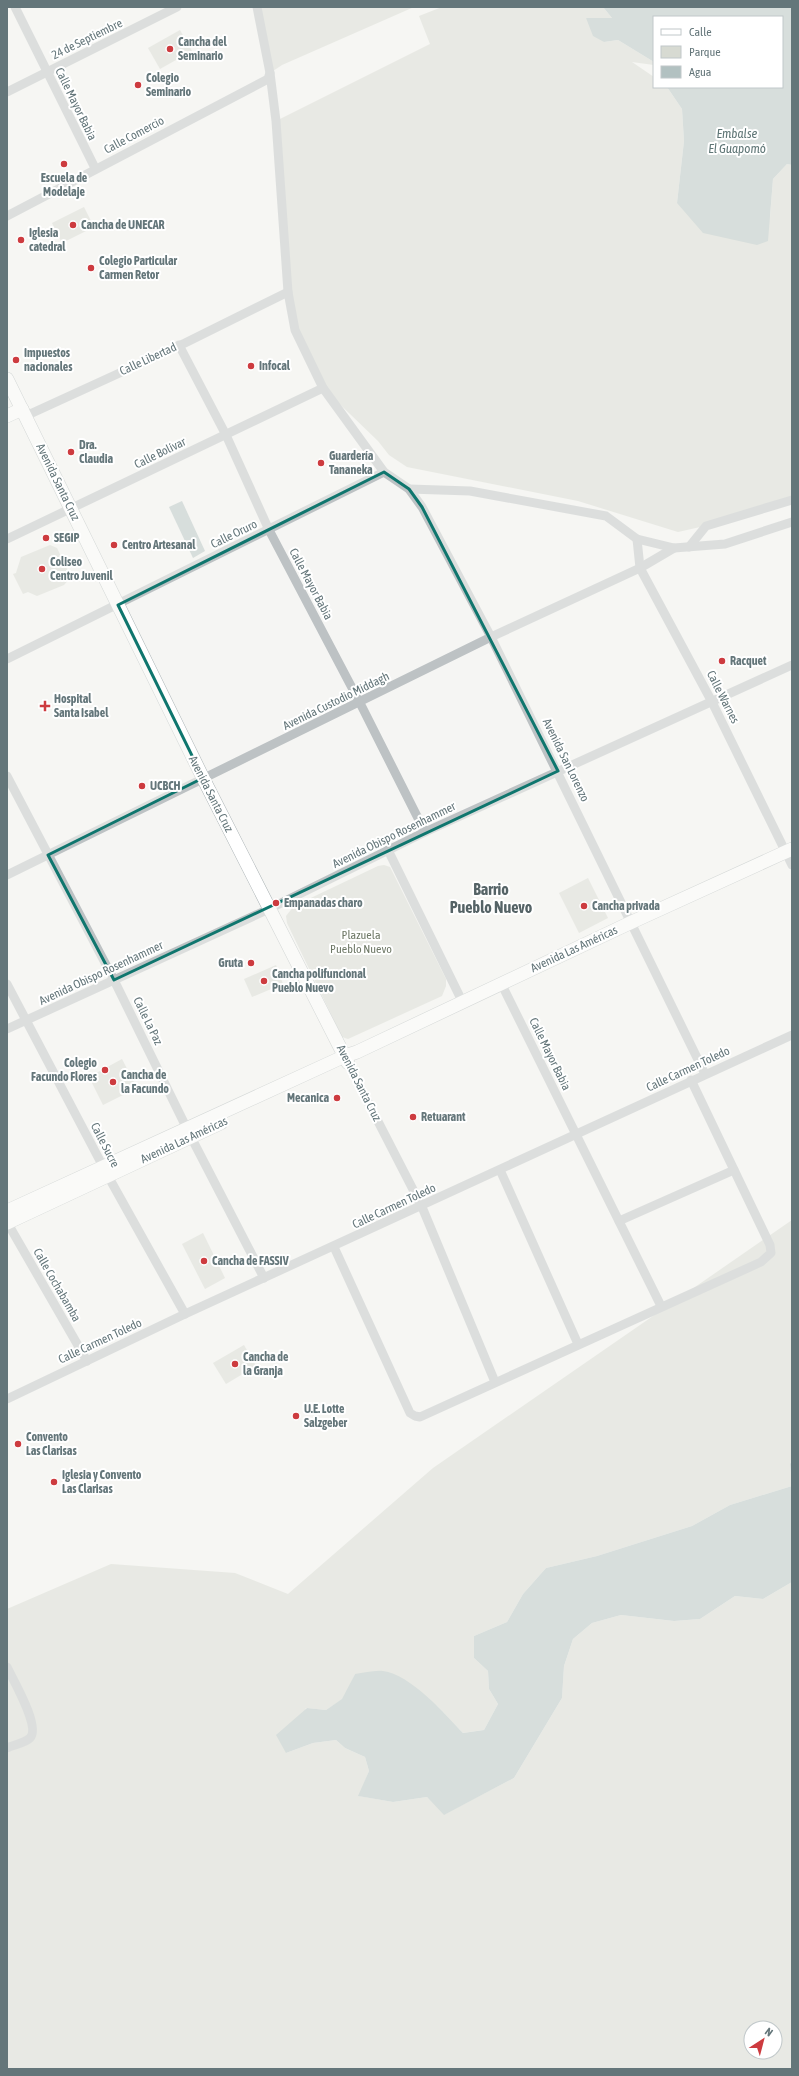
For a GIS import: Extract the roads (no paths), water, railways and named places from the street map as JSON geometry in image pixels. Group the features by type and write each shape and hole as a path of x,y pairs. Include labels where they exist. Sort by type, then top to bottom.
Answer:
{"main road":[{"name":"Avenida Santa Cruz","path":"7,379 269,909 350,1057"},
{"name":"Calle Libertad","path":"7,416 22,409"},
{"name":"Avenida Las Américas","path":"7,1222 106,1172 350,1057 462,1001 789,851"},
{"name":"Avenida Las Américas","path":"7,1211 106,1172"}],"street":[{"name":"Calle Mayor Babia","path":"14,7 95,168"},
{"name":"24 de Septiembre","path":"7,92 177,7"},
{"name":"Avenida San Lorenzo","path":"257,7 270,73 288,292 295,330 323,388 384,472 409,489 422,507 491,637 558,771 704,1074"},
{"name":"Calle Comercio","path":"7,216 95,168 268,79 270,73"},
{"name":"Calle Libertad","path":"22,409 30,414 179,345 288,292"},
{"name":"Calle Mayor Babia","path":"179,345 226,435 269,530 360,703 425,832"},
{"name":"Calle Bolívar","path":"7,539 323,388"},
{"name":"Calle Oruro","path":"7,659 384,472"},
{"path":"409,489 470,491 606,516 637,539 674,548 725,544 792,522"},
{"path":"689,547 706,526 792,500"},
{"name":"Calle Warnes","path":"637,539 640,568 712,702 789,851 792,865"},
{"name":"Avenida Custodio Middagh","path":"7,875 203,778 360,703 491,637 640,568 674,548"},
{"name":"Avenida Obispo Rosenhammer","path":"7,1028 269,909 425,832 792,665"},
{"name":"Calle La Paz","path":"7,776 114,980 189,1133 264,1278"},
{"path":"388,850 462,1001"},
{"name":"Calle Mayor Babia","path":"501,983 661,1306"},
{"name":"Calle Sucre","path":"7,984 106,1172 185,1314"},
{"name":"Calle Carmen Toledo","path":"7,1399 185,1314 422,1207 691,1080 792,1035"},
{"name":"Avenida Santa Cruz","path":"350,1057 422,1207 495,1382"},
{"path":"334,1247 410,1413 420,1417 661,1306 762,1262 771,1253 770,1245 691,1080"},
{"path":"500,1170 578,1344"},
{"path":"619,1221 734,1170"},
{"name":"Calle Cochabamba","path":"7,1222 87,1361"},
{"path":"7,1667 32,1721 33,1732 29,1739 7,1748"}],"water":[{"name":"Embalse El Guapomó","path":"603,7 792,7 792,165 787,164 773,179 768,241 757,245 703,233 677,203 684,141 682,109 668,88 783,88 783,16 653,16 653,61 618,40 604,42 593,36 586,18 612,18"},
{"path":"182,501 205,551 193,558 169,507"},
{"path":"792,1460 792,1486 790,1464"},
{"path":"792,1486 792,1582 763,1599 735,1596 700,1619 674,1621 621,1615 592,1623 573,1639 564,1666 562,1698 514,1778 444,1815 427,1797 393,1802 358,1796 369,1771 365,1757 345,1748 336,1740 313,1743 286,1753 276,1735 307,1708 326,1710 342,1699 355,1674 373,1671 383,1671 404,1679 437,1706 463,1733 484,1730 498,1704 489,1689 488,1671 474,1658 474,1636 507,1622 523,1594 546,1568 597,1556 692,1526 730,1505"}],"place":[{"name":"Cancha del Seminario","path":"170,49"},
{"name":"Colegio Seminario","path":"138,85"},
{"name":"Escuela de Modelaje","path":"64,164"},
{"name":"Cancha de UNECAR","path":"73,225"},
{"name":"Iglesia catedral","path":"21,240"},
{"name":"Colegio Particular Carmen Retor","path":"91,268"},
{"name":"Impuestos nacionales","path":"16,360"},
{"name":"Infocal","path":"251,366"},
{"name":"Dra. Claudia","path":"71,452"},
{"name":"Guardería Tananeka","path":"321,463"},
{"name":"SEGIP","path":"46,538"},
{"name":"Centro Artesanal","path":"114,545"},
{"name":"Coliseo Centro Juvenil","path":"42,569"},
{"name":"Racquet","path":"722,661"},
{"name":"Hospital Santa Isabel","path":"45,706"},
{"name":"UCBCH","path":"142,786"},
{"name":"Empanadas charo","path":"276,903"},
{"name":"Cancha privada","path":"584,906"},
{"name":"Gruta","path":"251,963"},
{"name":"Cancha polifuncional Pueblo Nuevo","path":"264,981"},
{"name":"Colegio Facundo Flores","path":"105,1070"},
{"name":"Cancha de la Facundo","path":"113,1082"},
{"name":"Mecanica","path":"337,1098"},
{"name":"Retuarant","path":"413,1117"},
{"name":"Cancha de FASSIV","path":"204,1261"},
{"name":"Cancha de la Granja","path":"235,1364"},
{"name":"U.E. Lotte Salzgeber","path":"296,1416"},
{"name":"Convento Las Clarisas","path":"18,1444"},
{"name":"Iglesia y Convento Las Clarisas","path":"54,1482"}],"district":[{"name":"Barrio Pueblo Nuevo","path":"491,898"}],"park label":[{"name":"Plazuela Pueblo Nuevo","path":"361,942"}]}
